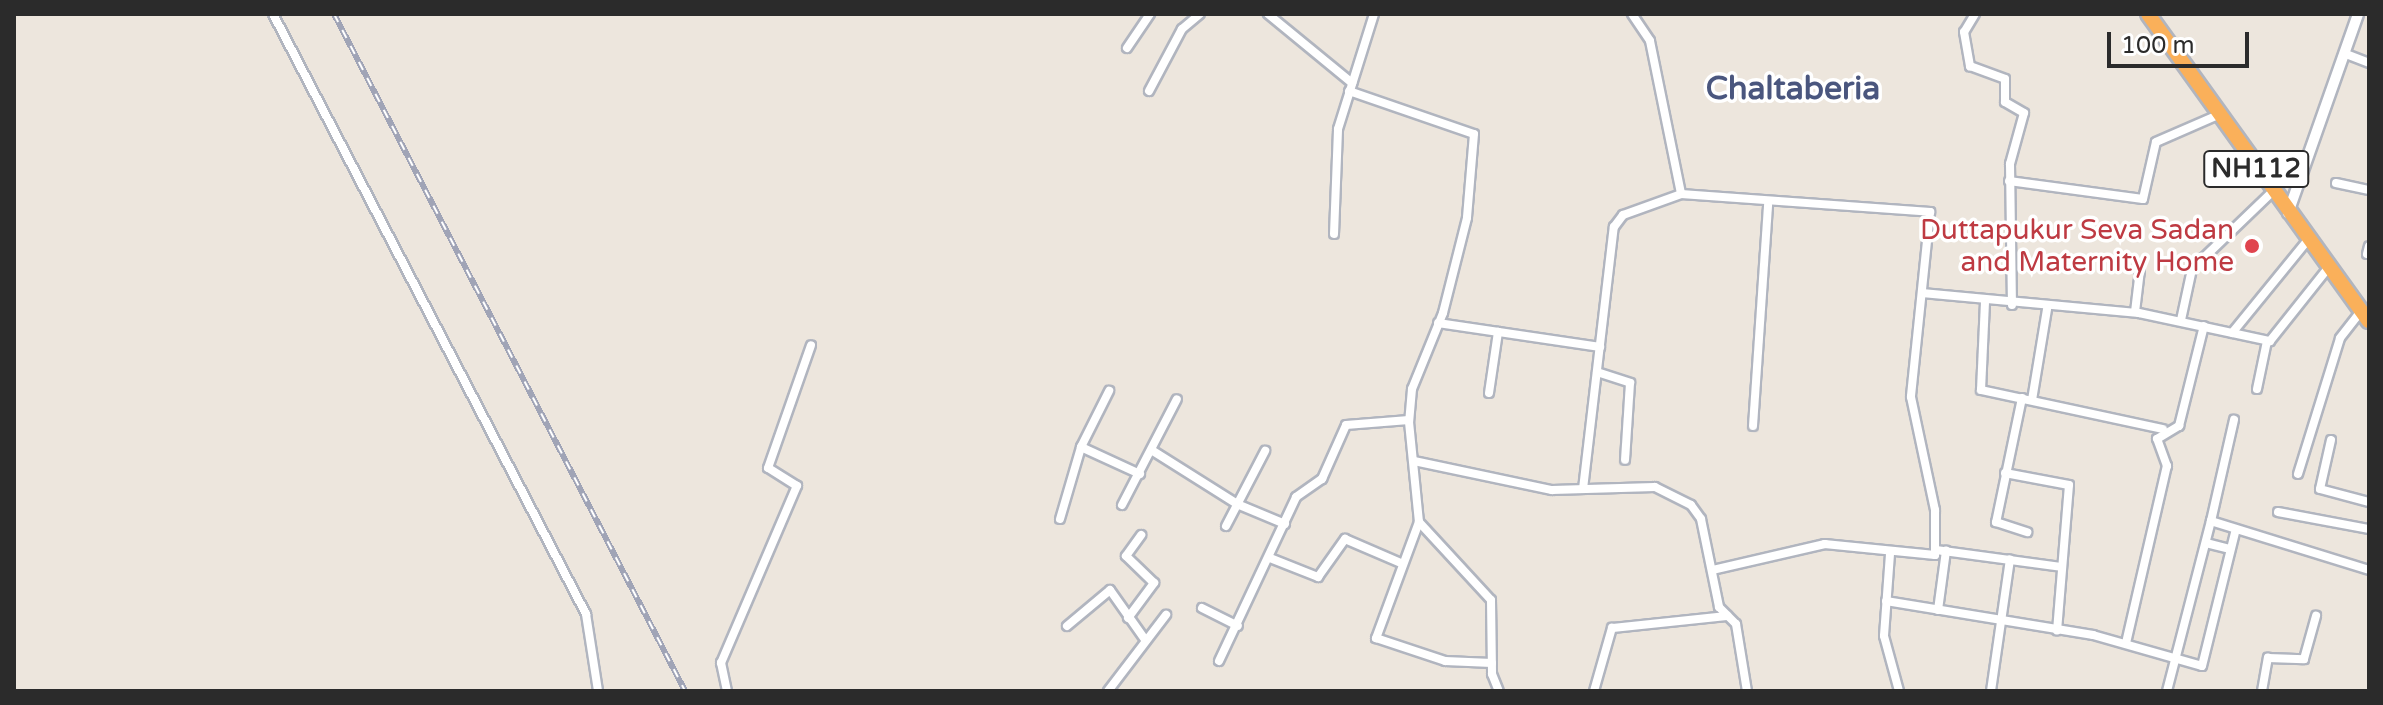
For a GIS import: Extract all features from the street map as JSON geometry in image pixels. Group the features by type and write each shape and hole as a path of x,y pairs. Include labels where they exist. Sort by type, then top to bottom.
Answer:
{"highway":[{"name":"NH112","path":"2148,14 2307,241 2365,316"}],"street":[{"path":"273,14 586,614 598,691"},
{"path":"1127,48 1150,14"},
{"path":"1149,91 1182,29 1200,14"},
{"path":"1268,14 1350,87 1474,134 1467,218 1438,323 1412,389 1409,420 1419,522 1378,643 1445,661 1492,663"},
{"path":"1334,234 1338,129 1374,14"},
{"path":"1632,14 1650,41 1681,194"},
{"path":"1975,14 1964,32 1970,66 2005,79 2005,102 2024,113 2009,181 2012,305"},
{"path":"2288,213 2358,14"},
{"path":"2346,54 2369,63"},
{"path":"2009,181 2143,199 2156,142 2218,115"},
{"path":"2336,183 2369,190"},
{"path":"2181,320 2192,269 2272,192"},
{"path":"1583,489 1614,227 1623,215 1681,194 1768,205 1930,212 1911,397 1936,550 1932,556 1817,545 1712,570"},
{"path":"1753,426 1768,205"},
{"path":"2232,333 2307,241"},
{"path":"2257,389 2267,341 2328,268"},
{"path":"2135,312 2140,270"},
{"path":"1922,293 2047,309 2135,312 2267,341"},
{"path":"1985,302 1979,387 2164,429 2180,422 2204,326"},
{"path":"2027,532 1996,524 2005,473 2027,399 2047,309"},
{"path":"2298,474 2321,385 2341,336 2365,316"},
{"path":"1438,323 1600,347"},
{"path":"1489,393 1498,332"},
{"path":"727,691 721,663 797,486 768,468 811,345"},
{"path":"1597,372 1630,383 1625,460"},
{"path":"1060,519 1081,447 1109,391"},
{"path":"1122,505 1153,451 1177,399"},
{"path":"1219,661 1300,490 1325,474 1349,422 1409,420"},
{"path":"2167,691 2234,420"},
{"path":"2126,643 2167,466 2157,444 2164,429"},
{"path":"2331,440 2320,489 2369,502"},
{"path":"1081,447 1140,474"},
{"path":"1153,451 1237,504 1285,524"},
{"path":"1226,526 1265,451"},
{"path":"1414,461 1552,490 1669,491 1697,512 1719,607 1728,616 1747,691"},
{"path":"2005,473 2069,485 2057,631"},
{"path":"2278,512 2369,529"},
{"path":"2211,521 2369,570"},
{"path":"1419,522 1488,595 1492,663 1499,691"},
{"path":"1886,601 2126,643 2177,660 2205,663 2236,529"},
{"path":"1128,618 1154,583 1126,556 1141,535"},
{"path":"1270,558 1318,577 1345,539 1403,564"},
{"path":"2206,543 2230,549"},
{"path":"1936,550 2061,567"},
{"path":"1938,610 1946,551"},
{"path":"1890,554 1884,642 1899,691"},
{"path":"1991,691 1998,621 2010,559"},
{"path":"1067,626 1105,591 1146,641"},
{"path":"1202,608 1238,626"},
{"path":"1108,691 1166,615"},
{"path":"1594,691 1612,628 1728,616"},
{"path":"2262,691 2268,658 2304,659 2316,616"}],"railway":[{"path":"334,14 685,691"}],"place":[{"name":"Duttapukur Seva Sadan and Maternity Home","path":"2252,246"}],"district":[{"name":"Chaltaberia","path":"1793,89"}]}
